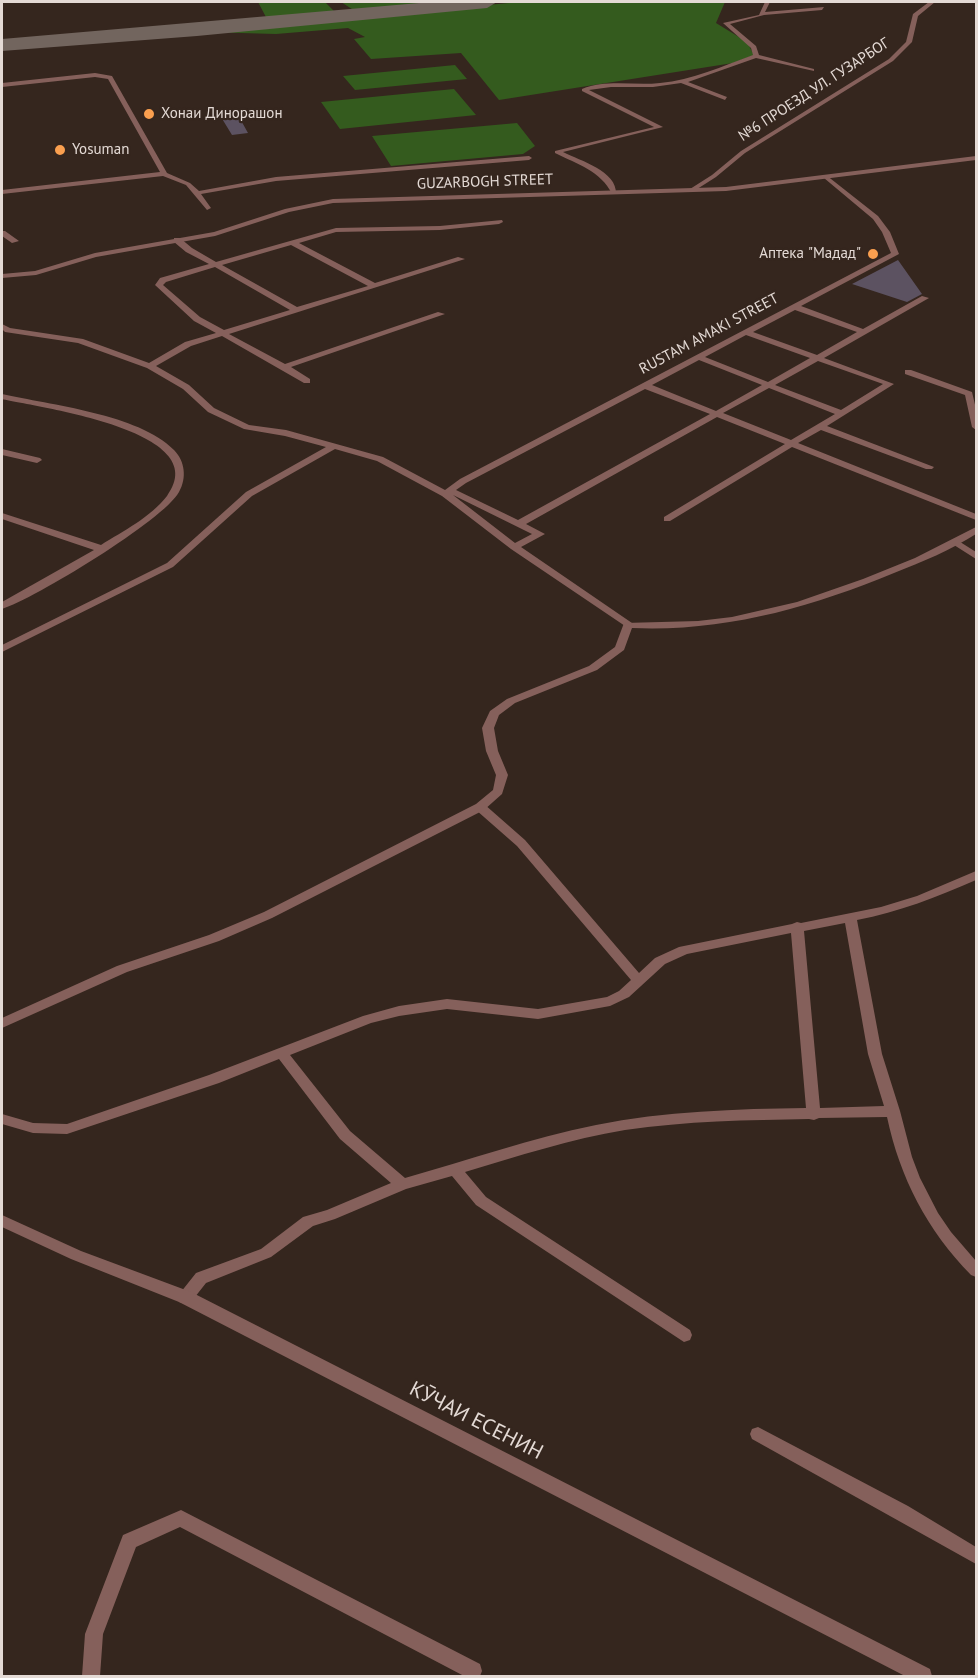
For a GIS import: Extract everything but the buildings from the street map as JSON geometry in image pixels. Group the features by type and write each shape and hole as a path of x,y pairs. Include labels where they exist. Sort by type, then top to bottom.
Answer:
{"street":[{"path":"762,14 767,2"},
{"name":"№6 ПРОЕЗД УЛ. ГУЗАРБОГ","path":"692,190 714,176 743,152 891,60 909,42 915,15 932,2"},
{"path":"756,56 754,47 726,23 762,14 822,8"},
{"path":"614,193 610,180 603,174 557,152 660,127 584,90 597,86 657,86 680,81 756,56 812,70"},
{"path":"2,85 95,75 112,79 164,174"},
{"path":"680,81 725,98"},
{"path":"197,193 254,185 276,179 529,158"},
{"name":"GUZARBOGH STREET","path":"2,276 36,273 95,255 215,234 287,210 333,201 519,193 614,193 743,188 976,158"},
{"path":"2,192 164,174 188,184 207,208"},
{"name":"RUSTAM AMAKI STREET","path":"447,492 644,385 895,254 888,243 887,233 877,220 826,177"},
{"path":"307,381 197,319 159,285 163,280 319,234 353,228 440,228 500,222"},
{"path":"2,233 15,241"},
{"path":"177,240 189,250 296,310"},
{"path":"291,242 374,286"},
{"path":"150,366 188,344 461,259"},
{"path":"518,524 716,412 926,298"},
{"path":"793,306 864,332"},
{"path":"284,368 441,314"},
{"path":"4,330 80,341 150,366 186,387 211,410 241,424 380,459 540,534 514,547"},
{"path":"667,519 890,384 745,332"},
{"path":"697,357 840,413"},
{"path":"908,372 969,394 976,427"},
{"path":"644,385 976,517"},
{"path":"2,397 96,418 130,429 152,438 170,451 180,465 179,480 171,498 148,518 102,549 2,606"},
{"path":"819,426 929,467"},
{"path":"2,649 170,565 249,494 334,446"},
{"path":"2,452 37,460"},
{"path":"447,492 514,547 628,625 672,627 706,625 798,606 861,584 957,543 976,530"},
{"path":"2,516 102,549"},
{"path":"2,528 14,520"},
{"path":"957,543 976,556"},
{"path":"2,1023 122,969 214,938 268,915 480,807 498,791 502,775 492,751 488,728 494,713 511,701 593,668 620,648 628,625"},
{"path":"480,807 521,843 638,980"},
{"path":"2,1119 33,1128 67,1129 282,1054 368,1019 399,1011 447,1004 538,1014 610,1001 624,994 660,961 684,950 882,911 921,899 976,875"},
{"path":"850,916 874,1054 893,1111 899,1144 918,1191 950,1246 976,1271"},
{"path":"797,926 814,1115"},
{"path":"282,1054 345,1135 403,1184"},
{"path":"185,1296 201,1278 266,1253 308,1221 330,1215 403,1184 550,1140 625,1125 701,1118 893,1111"},
{"path":"455,1170 481,1201 684,1335"},
{"name":"КӮЧАИ ЕСЕНИН","path":"2,1221 76,1255 185,1296 923,1677"},
{"path":"758,1434 902,1512 976,1556"},
{"path":"91,1677 94,1634 129,1541 181,1518 473,1671"}],"green space":[{"path":"258,2 325,2 336,13 267,19"},
{"path":"341,2 452,2 355,11"},
{"path":"519,2 725,2 716,23 747,42 754,55 733,63 499,100 461,53 371,59 354,39 365,37 348,28 276,34 205,32"},
{"path":"455,65 467,79 355,90 343,76"},
{"path":"454,89 476,115 340,129 321,102"},
{"path":"517,123 535,146 523,154 391,166 372,136"}],"taxiway":[{"path":"2,45 197,30 487,2"}],"place":[{"name":"Хонаи Динорашон","path":"149,114"},
{"name":"Yosuman","path":"60,150"},
{"name":"Аптека \"Мадад\"","path":"873,254"}]}
